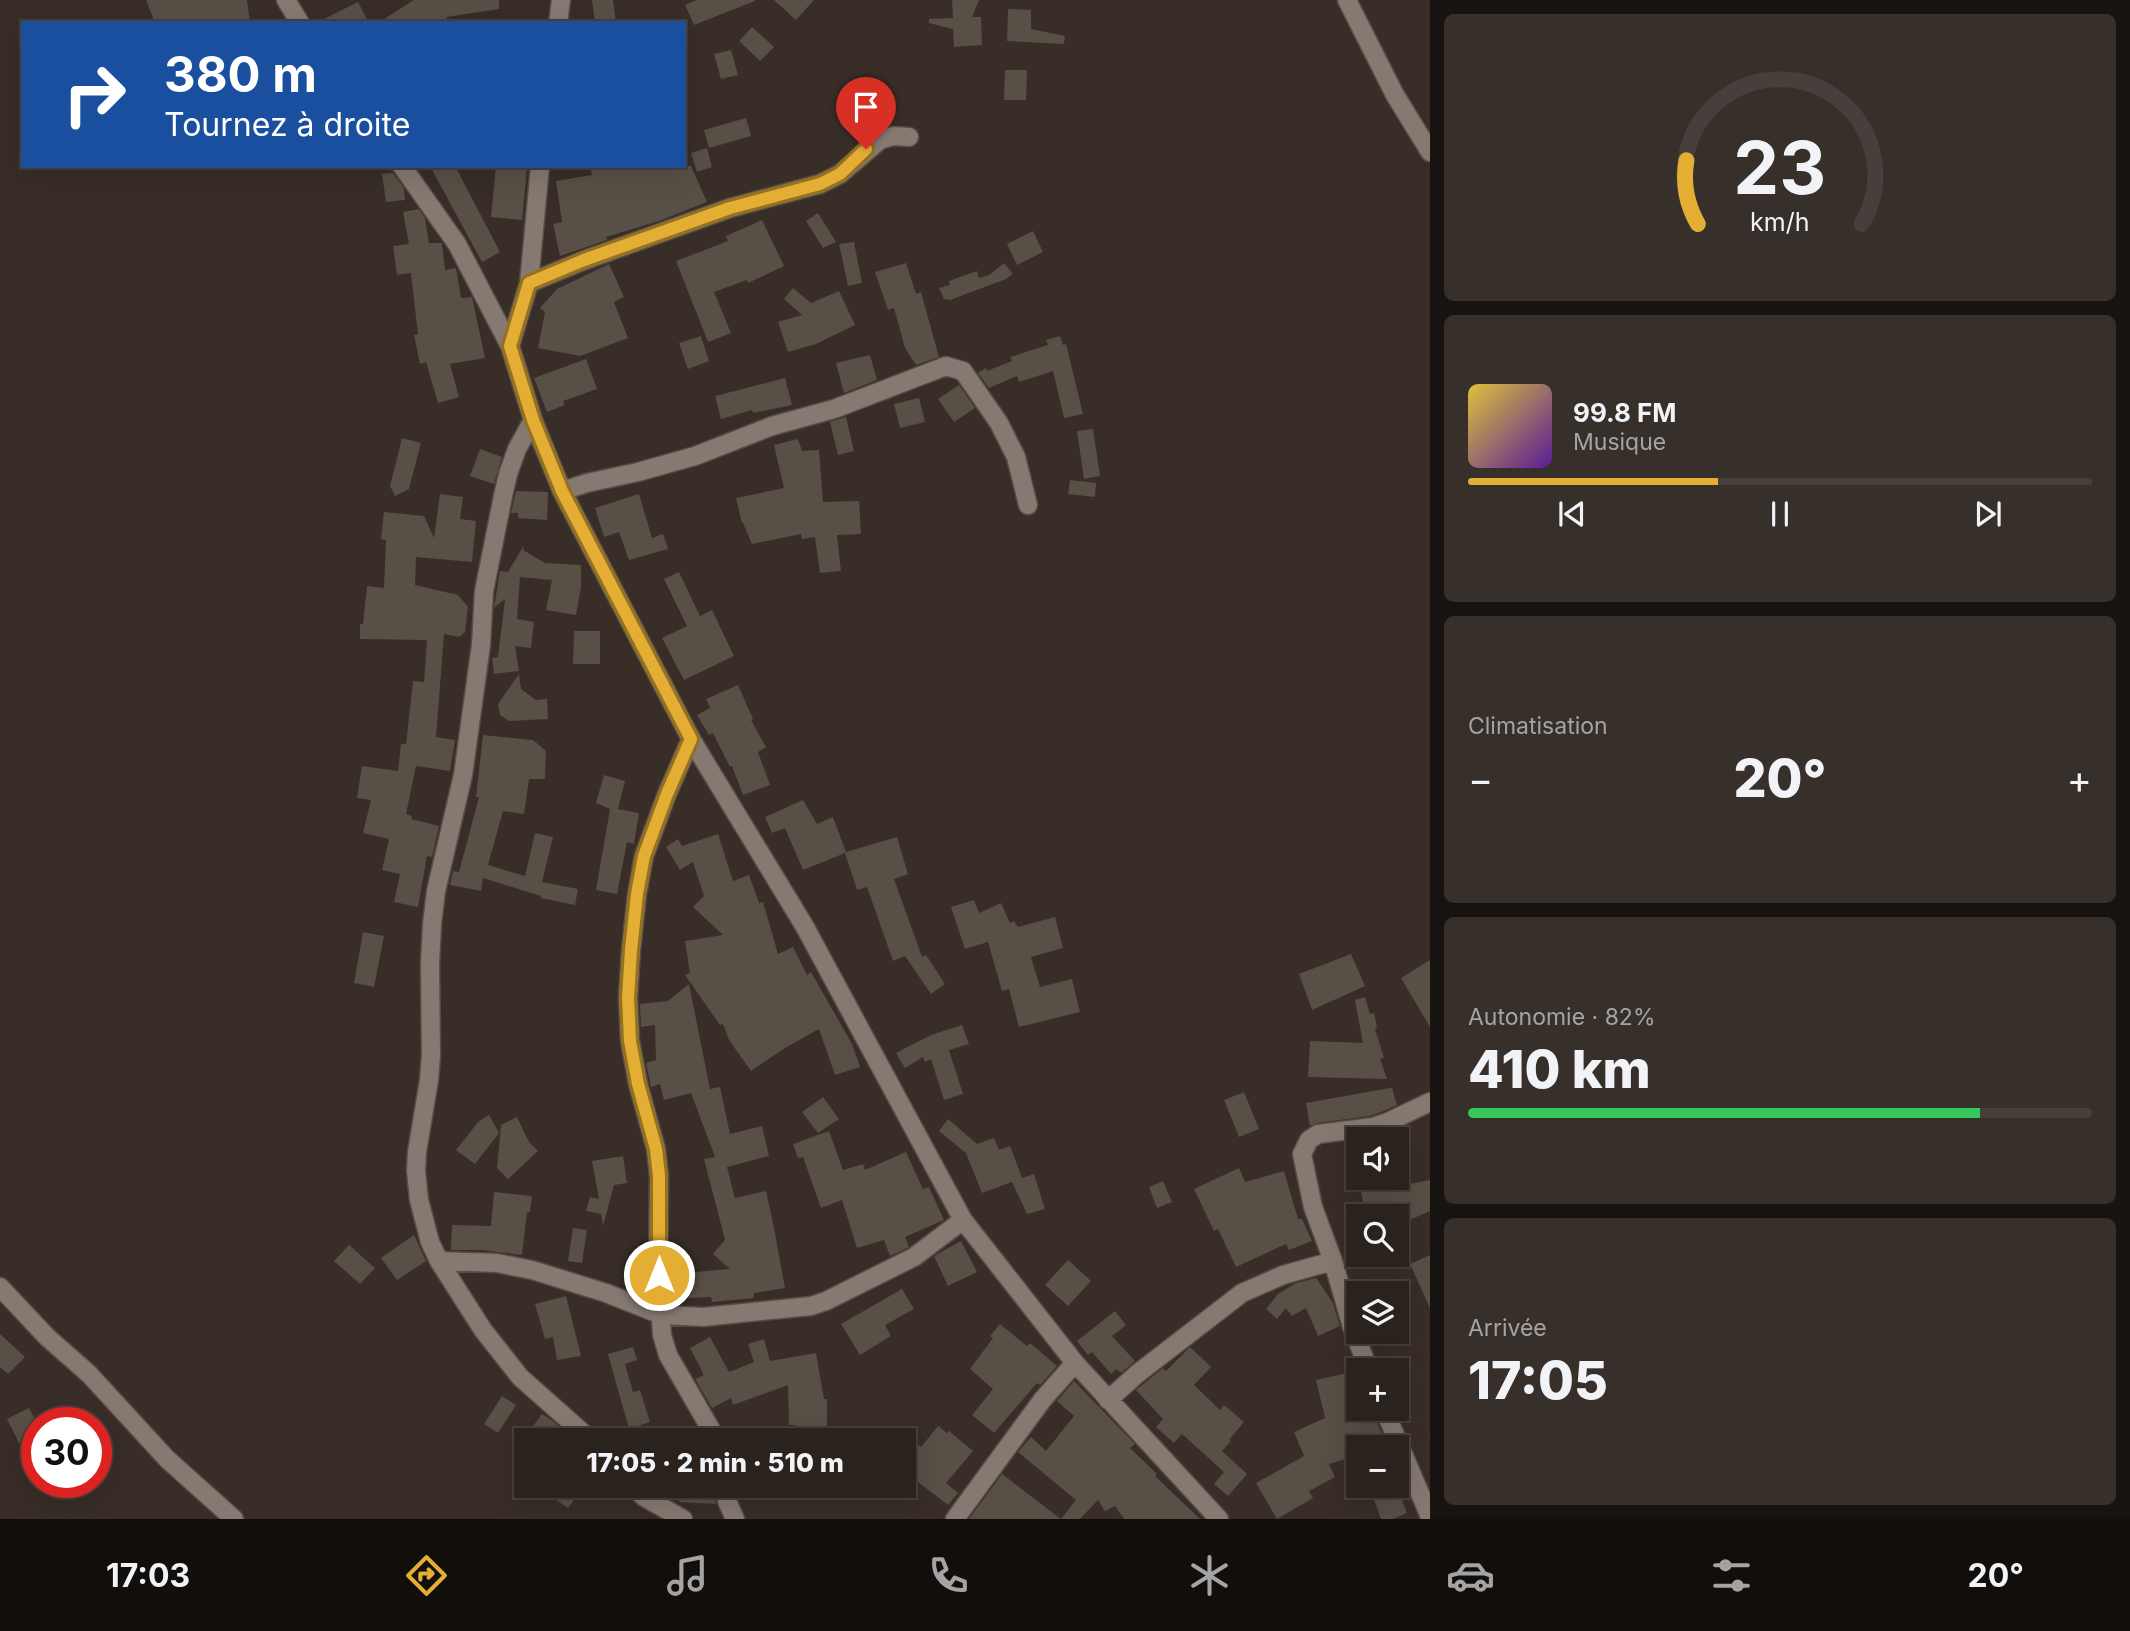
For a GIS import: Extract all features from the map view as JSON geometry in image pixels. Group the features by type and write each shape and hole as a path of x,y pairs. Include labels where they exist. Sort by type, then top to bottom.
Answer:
{"street":[{"path":"286,0 299,21"},
{"path":"558,21 561,0"},
{"path":"1347,0 1395,95 1430,152"},
{"path":"529,283 584,260 730,208 820,184 840,174 880,140 893,136 909,137"},
{"path":"403,168 457,244 510,346 533,420 562,491 691,739 804,927 963,1220 1075,1363 1219,1519"},
{"path":"510,346 529,283 540,168"},
{"path":"562,491 587,482 638,472 695,456 772,426 834,409 946,366 963,371 999,423 1016,457 1028,505"},
{"path":"533,420 517,449 503,496 484,591 481,645 463,775 436,891 430,964 431,1055 416,1171 419,1200 427,1232 439,1261 482,1330 513,1369 578,1428"},
{"path":"691,739 670,785 644,856 637,894 628,998 630,1041 638,1084 656,1149 659,1176 662,1335 668,1355 710,1428"},
{"path":"1364,1358 1313,1208 1302,1154 1304,1146 1318,1134 1373,1127 1430,1102"},
{"path":"439,1261 497,1263 532,1269 662,1315 703,1317 811,1306 826,1301 914,1257 963,1220"},
{"path":"1108,1401 1137,1374 1242,1293 1283,1275 1333,1261"},
{"path":"0,1287 47,1337 89,1374 167,1459 234,1519"},
{"path":"955,1519 1042,1399 1075,1363"},
{"path":"1389,1421 1430,1517"},
{"path":"646,1498 683,1519"},
{"path":"727,1498 735,1519"}],"building":[{"path":"146,0 247,0 250,21 154,21"},
{"path":"414,0 499,0 499,9 446,17 448,21 381,21"},
{"path":"592,0 613,0 616,21 595,21"},
{"path":"697,0 755,1 694,25 685,5"},
{"path":"774,0 814,0 796,20"},
{"path":"952,0 979,0 972,17 981,17 982,45 954,47 953,29 929,23 929,19 953,18"},
{"path":"358,2 368,21 320,21"},
{"path":"1008,9 1031,10 1031,29 1065,36 1064,44 1007,41"},
{"path":"752,27 774,47 760,61 739,41"},
{"path":"731,50 738,75 721,79 714,54"},
{"path":"1005,70 1027,70 1026,100 1004,100"},
{"path":"746,118 751,136 709,148 704,130"},
{"path":"707,148 712,167 697,172 691,153"},
{"path":"691,166 707,202 560,256 553,224 562,222 556,181 592,175 590,168"},
{"path":"431,168 456,168 500,252 482,262"},
{"path":"496,168 527,168 522,220 491,217"},
{"path":"393,173 404,188 405,200 386,202 382,174"},
{"path":"419,209 425,218 429,243 442,243 445,270 456,268 461,298 472,297 485,358 450,364 459,397 438,403 426,362 420,364 414,335 418,334 411,273 397,275 393,246 409,244 403,212"},
{"path":"818,213 836,242 823,248 806,221"},
{"path":"762,220 784,266 748,283 747,280 714,292 731,333 708,342 676,261 728,241 726,236"},
{"path":"1033,231 1043,252 1017,265 1007,244"},
{"path":"854,242 862,283 848,286 839,244"},
{"path":"906,263 916,294 921,292 939,357 916,365 905,348 894,308 888,310 875,272"},
{"path":"1004,263 1013,274 1006,279 950,300 944,299 939,288 950,285 949,281 977,271 979,278 989,275"},
{"path":"609,264 624,297 614,302 628,338 580,356 538,348 545,312 540,308 557,289"},
{"path":"793,288 811,303 839,291 855,325 816,344 788,352 778,322 802,315 784,299"},
{"path":"701,336 709,361 688,369 679,343"},
{"path":"1060,336 1063,345 1066,344 1083,414 1064,418 1053,371 1019,382 1017,376 989,388 978,373 1012,361 1010,357 1048,345 1046,340"},
{"path":"870,355 877,380 844,393 836,363"},
{"path":"586,359 597,389 563,401 565,405 547,412 534,378"},
{"path":"785,378 792,405 753,413 752,410 721,419 715,396"},
{"path":"959,385 975,408 954,422 938,399"},
{"path":"919,398 925,422 900,428 894,404"},
{"path":"846,417 854,451 838,455 830,422"},
{"path":"1093,429 1100,476 1084,479 1077,431"},
{"path":"402,438 421,443 409,489 395,496 390,486"},
{"path":"798,439 802,451 819,450 823,502 859,501 861,534 837,535 841,571 820,573 815,537 802,539 801,534 752,544 742,523 736,498 784,488 774,445"},
{"path":"480,449 502,457 494,484 470,476"},
{"path":"1070,480 1096,483 1095,497 1068,494"},
{"path":"516,491 548,492 547,520 518,518 518,513 511,513"},
{"path":"440,494 463,497 460,519 476,521 472,562 416,557 415,585 458,595 468,607 465,632 459,637 444,634 436,737 455,740 450,771 416,766 406,814 412,816 411,819 439,826 432,857 427,856 418,907 394,902 400,874 382,870 389,839 363,833 371,800 357,798 362,766 398,771 401,744 406,744 413,681 424,682 427,640 360,639 360,624 363,624 367,586 384,588 386,540 381,539 384,512 424,516 434,538"},
{"path":"639,494 652,538 663,534 668,549 629,560 619,532 604,537 595,508"},
{"path":"524,545 523,550 545,563 581,565 581,587 576,615 546,610 552,580 520,577 517,619 534,622 531,648 515,646 519,671 494,674 492,658 498,657 505,599 494,608 500,571 508,572"},
{"path":"679,572 700,616 712,610 734,656 684,680 662,638 687,626 664,579"},
{"path":"574,631 600,631 600,664 573,664"},
{"path":"519,674 521,689 536,700 547,699 548,719 509,721 500,715 498,704"},
{"path":"738,685 753,719 751,720 766,747 758,752 770,785 743,795 732,766 730,767 713,733 709,735 697,715 710,708 706,699"},
{"path":"483,735 533,740 546,751 545,779 529,779 524,814 503,811 488,865 525,876 535,833 553,837 542,882 578,889 575,905 541,898 483,878 481,891 450,885 453,871 459,872 479,797 476,797"},
{"path":"604,775 625,781 618,809 639,813 634,844 627,842 617,894 596,890 610,809 596,803"},
{"path":"803,800 817,824 833,817 846,852 897,837 908,874 894,879 922,957 926,955 945,984 931,994 905,956 893,961 867,887 857,890 845,853 803,870 785,828 772,833 765,817"},
{"path":"718,834 733,881 749,875 759,903 763,902 778,954 793,947 807,975 811,972 852,1044 860,1067 835,1075 819,1029 751,1071 729,1040 723,1024 720,1025 685,975 690,973 685,941 723,935 693,907 704,896 693,862 680,870 666,847 678,839 682,846"},
{"path":"974,900 979,913 1001,903 1010,923 1014,921 1018,927 1055,917 1063,948 1031,957 1040,987 1072,979 1080,1012 1019,1027 1009,989 1002,991 988,942 965,949 951,907"},
{"path":"363,932 384,936 374,987 354,983"},
{"path":"1351,954 1365,986 1312,1010 1299,974"},
{"path":"1430,960 1430,1027 1401,978"},
{"path":"689,984 710,1089 720,1087 730,1134 762,1126 769,1156 727,1167 735,1198 766,1191 773,1223 785,1288 754,1293 754,1298 712,1302 711,1297 671,1299 670,1259 680,1258 682,1273 730,1269 713,1254 725,1240 704,1159 715,1157 691,1093 664,1100 660,1084 651,1087 646,1063 656,1060 655,1025 641,1027 640,1004 668,1001"},
{"path":"1365,997 1370,1014 1374,1013 1375,1029 1384,1058 1380,1059 1387,1079 1308,1077 1310,1041 1363,1043 1355,1000"},
{"path":"962,1025 969,1044 949,1050 963,1094 944,1100 931,1059 925,1062 923,1057 905,1068 896,1053 931,1035"},
{"path":"1392,1088 1397,1105 1370,1116 1310,1126 1306,1103"},
{"path":"1244,1092 1259,1129 1239,1137 1224,1100"},
{"path":"823,1097 839,1119 818,1133 802,1112"},
{"path":"489,1115 499,1133 475,1164 456,1150 479,1121"},
{"path":"517,1117 529,1142 538,1151 508,1179 497,1168 501,1125"},
{"path":"948,1119 977,1144 994,1138 999,1150 1010,1146 1022,1178 1034,1174 1045,1209 1027,1214 1012,1182 982,1193 966,1153 939,1131"},
{"path":"829,1131 843,1170 863,1164 865,1170 906,1152 923,1189 929,1187 944,1220 905,1237 909,1247 890,1256 884,1240 857,1248 842,1200 821,1208 803,1157 798,1158 793,1144"},
{"path":"623,1156 627,1183 614,1185 603,1226 601,1214 586,1211 590,1197 599,1199 592,1161"},
{"path":"1239,1168 1245,1182 1284,1171 1298,1219 1302,1219 1312,1241 1289,1250 1286,1244 1236,1267 1218,1229 1214,1231 1194,1189"},
{"path":"1430,1180 1430,1211 1409,1220 1409,1204 1363,1204 1361,1190 1409,1190 1409,1184"},
{"path":"1163,1181 1172,1202 1157,1208 1149,1187"},
{"path":"494,1192 532,1196 530,1212 527,1212 522,1255 482,1250 451,1250 452,1225 491,1226"},
{"path":"573,1228 587,1230 582,1263 568,1261"},
{"path":"414,1235 426,1261 397,1280 381,1258"},
{"path":"961,1241 977,1272 948,1286 934,1256"},
{"path":"349,1245 375,1268 360,1284 334,1261"},
{"path":"1430,1255 1430,1308 1410,1264"},
{"path":"1068,1260 1091,1281 1068,1306 1045,1285"},
{"path":"647,1262 647,1282 630,1284 628,1264"},
{"path":"1316,1278 1333,1303 1340,1326 1318,1336 1306,1308 1292,1316 1286,1308 1277,1319 1266,1309 1278,1294 1296,1283"},
{"path":"902,1289 914,1309 885,1325 891,1336 860,1355 841,1324"},
{"path":"566,1296 581,1356 557,1360 553,1337 545,1339 535,1304"},
{"path":"1115,1311 1126,1325 1112,1336 1135,1361 1121,1373 1116,1369 1111,1374 1092,1352 1088,1355 1077,1341"},
{"path":"1000,1324 1027,1346 1030,1343 1057,1366 1040,1385 1037,1383 994,1433 972,1415 993,1389 970,1369"},
{"path":"0,1334 25,1357 8,1374 0,1367"},
{"path":"710,1337 729,1372 754,1362 748,1344 764,1339 770,1361 816,1353 824,1399 827,1399 827,1428 795,1428 795,1425 789,1425 788,1385 733,1405 731,1398 712,1408 695,1379 704,1375 690,1348"},
{"path":"633,1347 637,1360 625,1364 633,1392 640,1390 650,1422 629,1428 608,1354"},
{"path":"1190,1347 1211,1367 1194,1385 1220,1410 1224,1405 1244,1422 1222,1451 1247,1474 1228,1496 1214,1484 1224,1472 1182,1434 1174,1443 1156,1427 1163,1419 1136,1390 1163,1368 1166,1371"},
{"path":"1346,1373 1346,1421 1376,1421 1382,1435 1346,1435 1346,1459 1329,1464 1335,1477 1309,1491 1313,1498 1277,1519 1256,1483 1304,1456 1294,1432 1325,1418 1316,1380"},
{"path":"1074,1381 1135,1444 1130,1448 1157,1474 1155,1476 1200,1519 1124,1519 1115,1506 1105,1511 1098,1500 1080,1519 1061,1519 1076,1500 1018,1452 1031,1437 1046,1451 1074,1416 1057,1401"},
{"path":"502,1396 516,1405 498,1433 484,1424"},
{"path":"21,1412 21,1447 7,1419"},
{"path":"542,1414 561,1428 532,1428"},
{"path":"938,1426 947,1433 949,1431 973,1451 946,1483 958,1493 948,1505 916,1480 916,1444 921,1447"},
{"path":"1002,1474 1061,1519 969,1519"},
{"path":"553,1498 575,1498 568,1508"},
{"path":"679,1498 715,1498 716,1504 679,1502"},
{"path":"785,1498 785,1500 761,1499"},
{"path":"1373,1498 1401,1498 1407,1513 1393,1519 1381,1519"}],"route":[{"path":"659,1275 659,1176 656,1149 638,1084 630,1041 628,998 637,894 644,856 674,775 691,739 562,491 533,420 510,346 529,283 584,260 730,208 820,184 840,174 866,149"}]}
